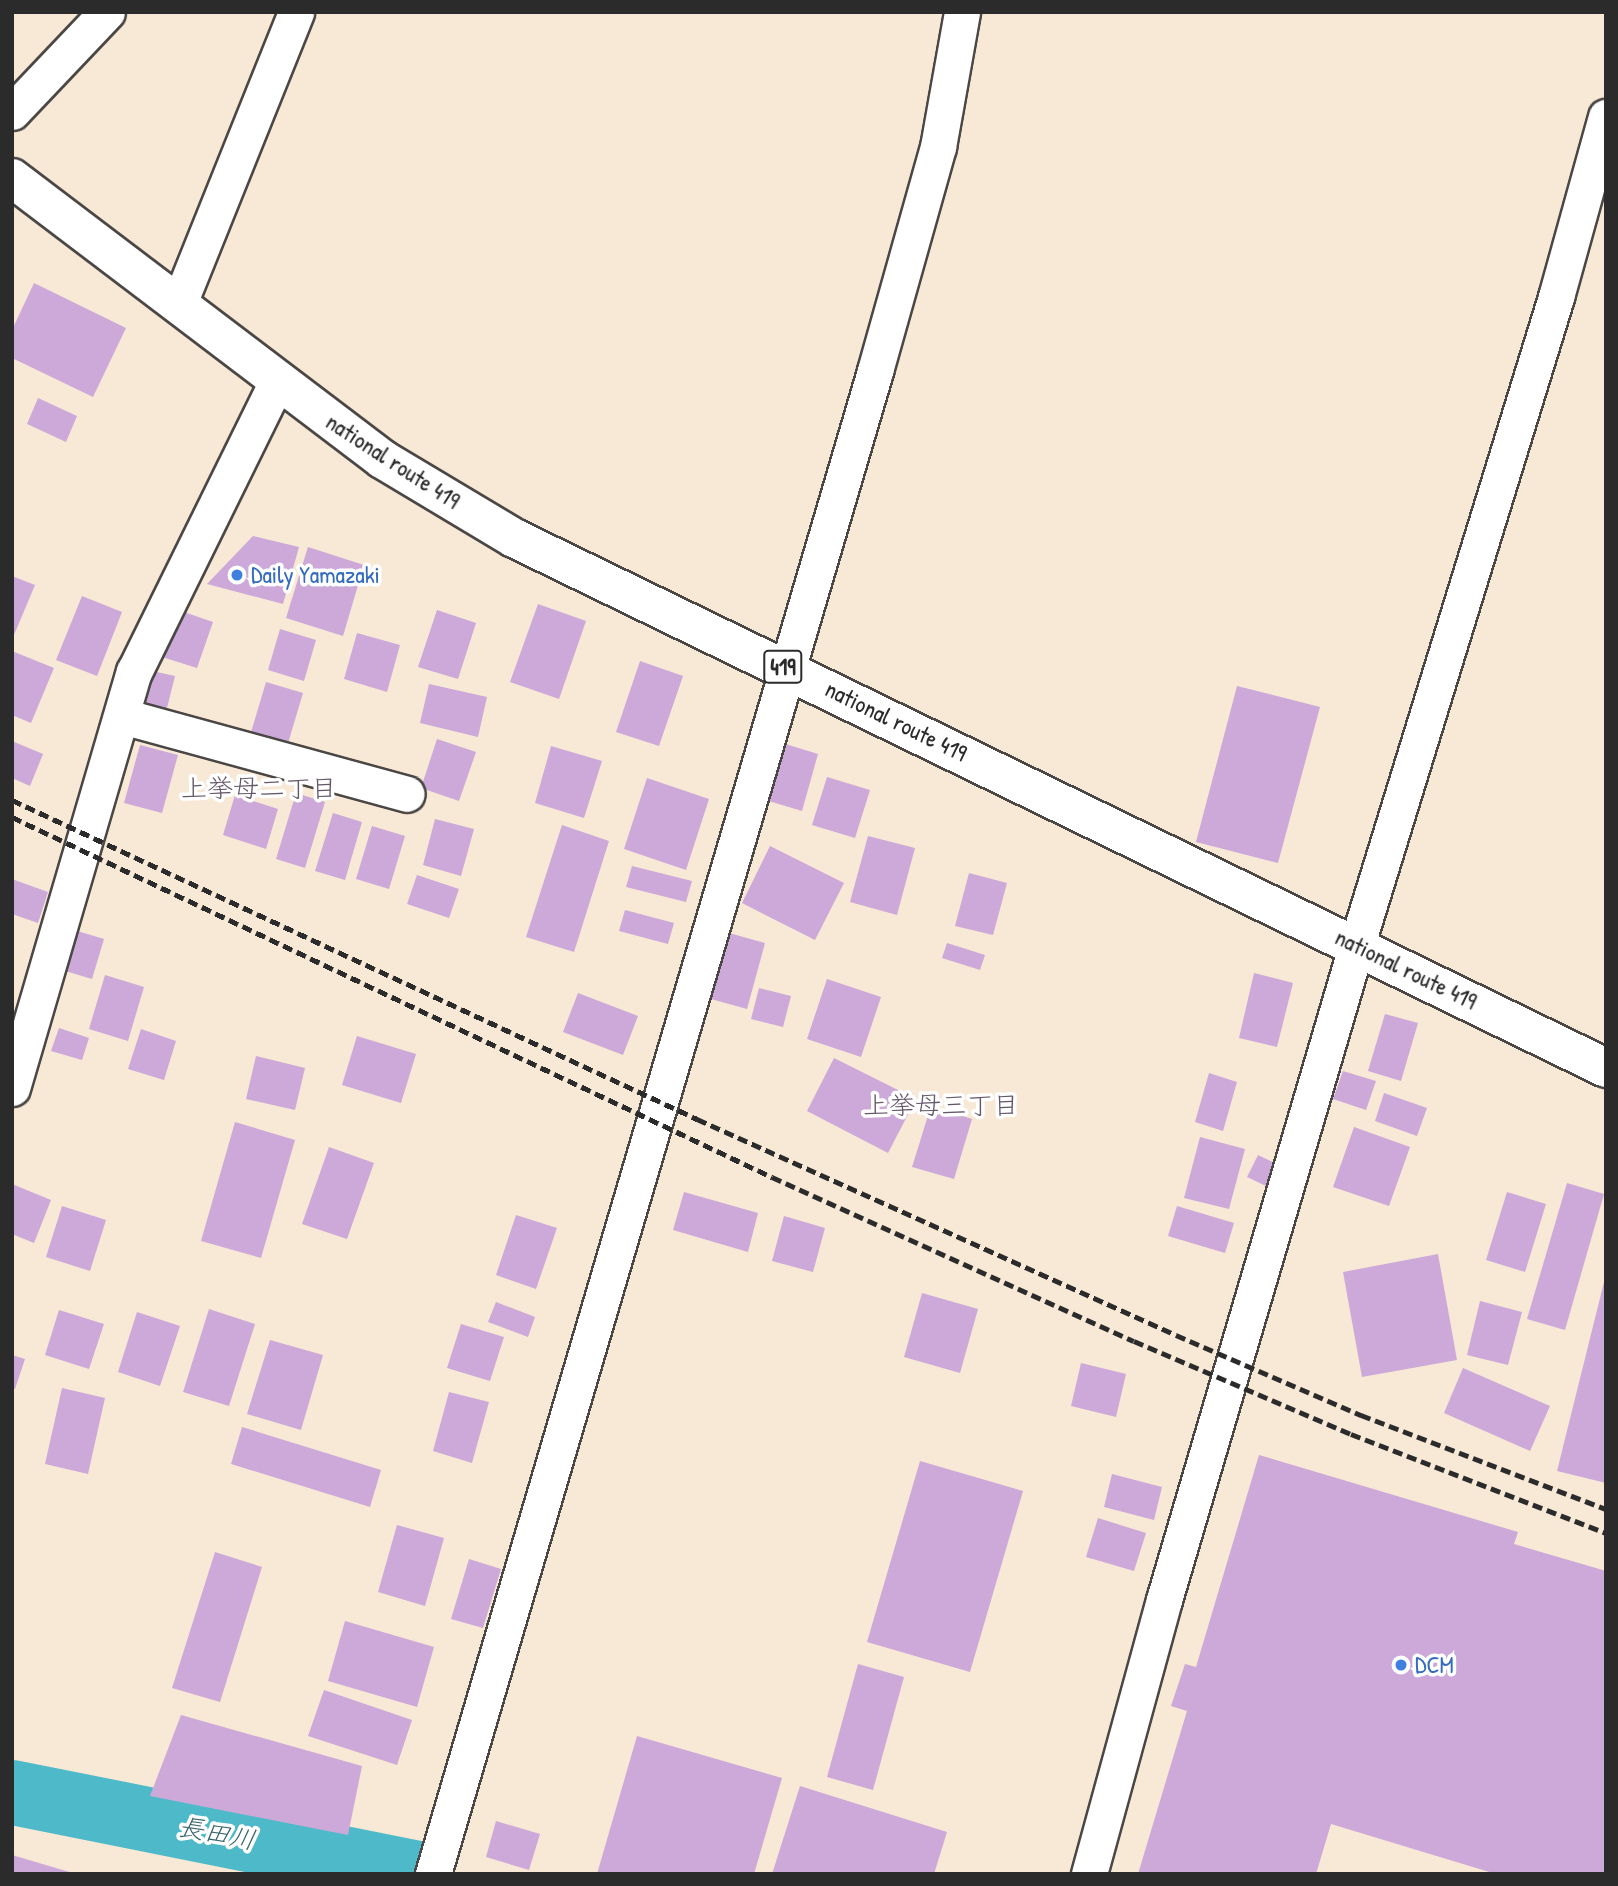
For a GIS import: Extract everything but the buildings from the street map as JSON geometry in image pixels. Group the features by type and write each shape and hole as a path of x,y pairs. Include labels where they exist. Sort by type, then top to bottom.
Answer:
{"highway":[{"name":"national route 419","path":"12,178 180,301 277,382 382,459 514,538 1357,944 1606,1068"}],"street":[{"path":"12,112 107,12"},
{"path":"180,301 296,12"},
{"path":"436,1866 790,670 938,147 962,12"},
{"path":"1089,1874 1164,1600 1357,944 1556,298 1606,117"},
{"path":"12,1088 134,672 277,382"},
{"path":"122,716 407,794"}],"waterway":[{"name":"長田川","path":"12,1792 421,1874"}],"railway":[{"path":"12,800 697,1119 1176,1335 1361,1415 1606,1509"},
{"path":"12,817 772,1177 1134,1341 1351,1434 1606,1533"}],"place":[{"name":"Daily Yamazaki","path":"237,575"},
{"name":"DCM","path":"1401,1665"}],"district":[{"name":"上挙母二丁目","path":"259,788"},
{"name":"上挙母三丁目","path":"941,1105"}]}
